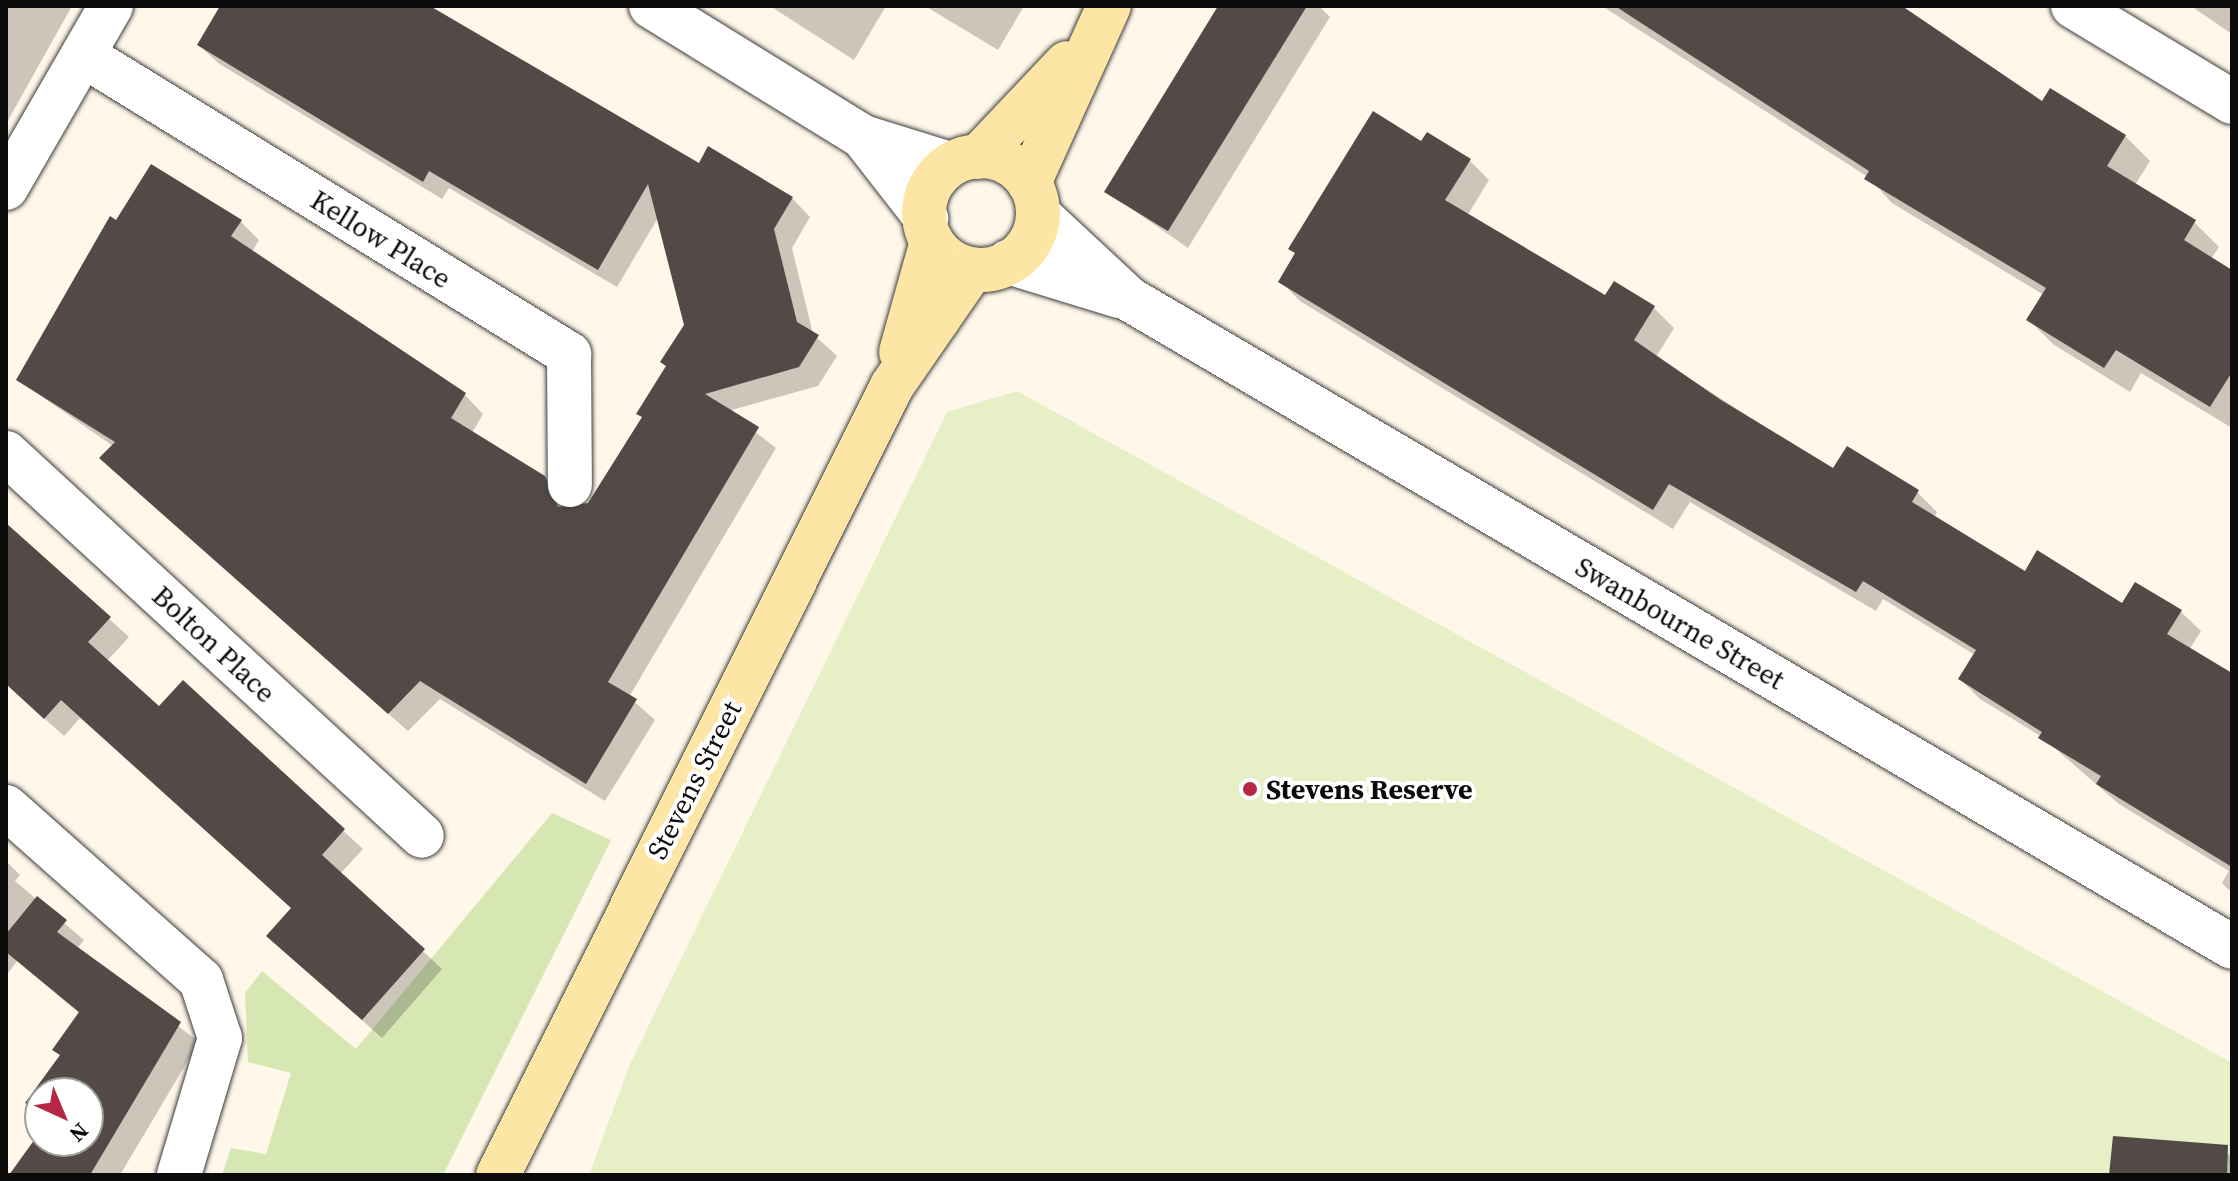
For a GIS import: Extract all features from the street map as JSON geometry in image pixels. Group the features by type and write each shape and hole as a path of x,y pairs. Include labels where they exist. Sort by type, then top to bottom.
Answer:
{"street":[{"path":"6,188 111,6"},
{"path":"651,6 863,137 964,161 1006,161 1034,199"},
{"name":"Stevens Street","path":"892,386 929,230 934,181 964,161 1085,44 1109,6"},
{"path":"2073,6 2232,102"},
{"name":"Stevens Street","path":"498,1175 892,386 990,266 1031,241 1034,199 1085,44"},
{"name":"Kellow Place","path":"83,55 569,354 570,485"},
{"path":"863,137 953,263 990,266"},
{"name":"Swanbourne Street","path":"1034,199 1129,299 2232,947"},
{"name":"Swanbourne Street","path":"990,266 1129,299"},
{"name":"Bolton Place","path":"6,453 422,836"},
{"path":"6,807 201,980 220,1038 179,1175"}],"green space":[{"name":"Stevens Reserve","path":"1017,391 2232,1063 2232,1175 589,1175 630,1064 947,412"},
{"path":"552,813 611,840 443,1175 222,1175 231,1148 266,1154 291,1073 248,1062 245,993 262,971 356,1049"}],"building":[{"path":"220,6 430,6 699,163 708,146 793,197 774,229 797,322 819,335 799,367 705,394 759,427 608,682 637,699 586,784 420,681 388,714 99,458 115,442 16,380 110,216 116,220 151,164 242,220 231,236 466,393 451,418 545,476 558,507 588,503 642,417 636,414 666,366 660,362 684,325 648,184 598,270 429,171 423,182 197,45"},
{"path":"1218,6 1307,6 1168,231 1104,192"},
{"path":"1615,6 1902,6 2042,101 2050,88 2126,135 2107,166 2196,220 2184,240 2232,270 2232,372 2210,407 2116,350 2104,368 2026,320 2046,288 1864,179 1869,171"},
{"path":"1373,111 1421,141 1427,132 1471,159 1445,200 1605,295 1614,281 1655,306 1634,340 1721,400 1833,468 1847,446 1919,490 1912,502 2025,571 2037,550 2122,603 2135,582 2182,610 2167,634 2232,673 2232,867 2096,784 2101,776 2038,738 2042,732 1958,679 1976,650 1863,581 1856,592 1669,484 1653,510 1278,282 1295,253 1288,249"},
{"path":"6,523 111,617 88,642 159,706 183,680 345,829 322,855 425,949 362,1020 266,936 291,908 61,700 44,719 6,684"},
{"path":"37,896 67,920 57,932 181,1022 104,1151 104,1077 44,1077 60,1055 52,1050 79,1012 6,952 6,934"},
{"path":"2113,1136 2228,1145 2227,1175 2109,1175"},
{"path":"24,1154 24,1157 101,1157 90,1175 9,1175"}],"place":[{"name":"Stevens Reserve","path":"1250,789"}]}
